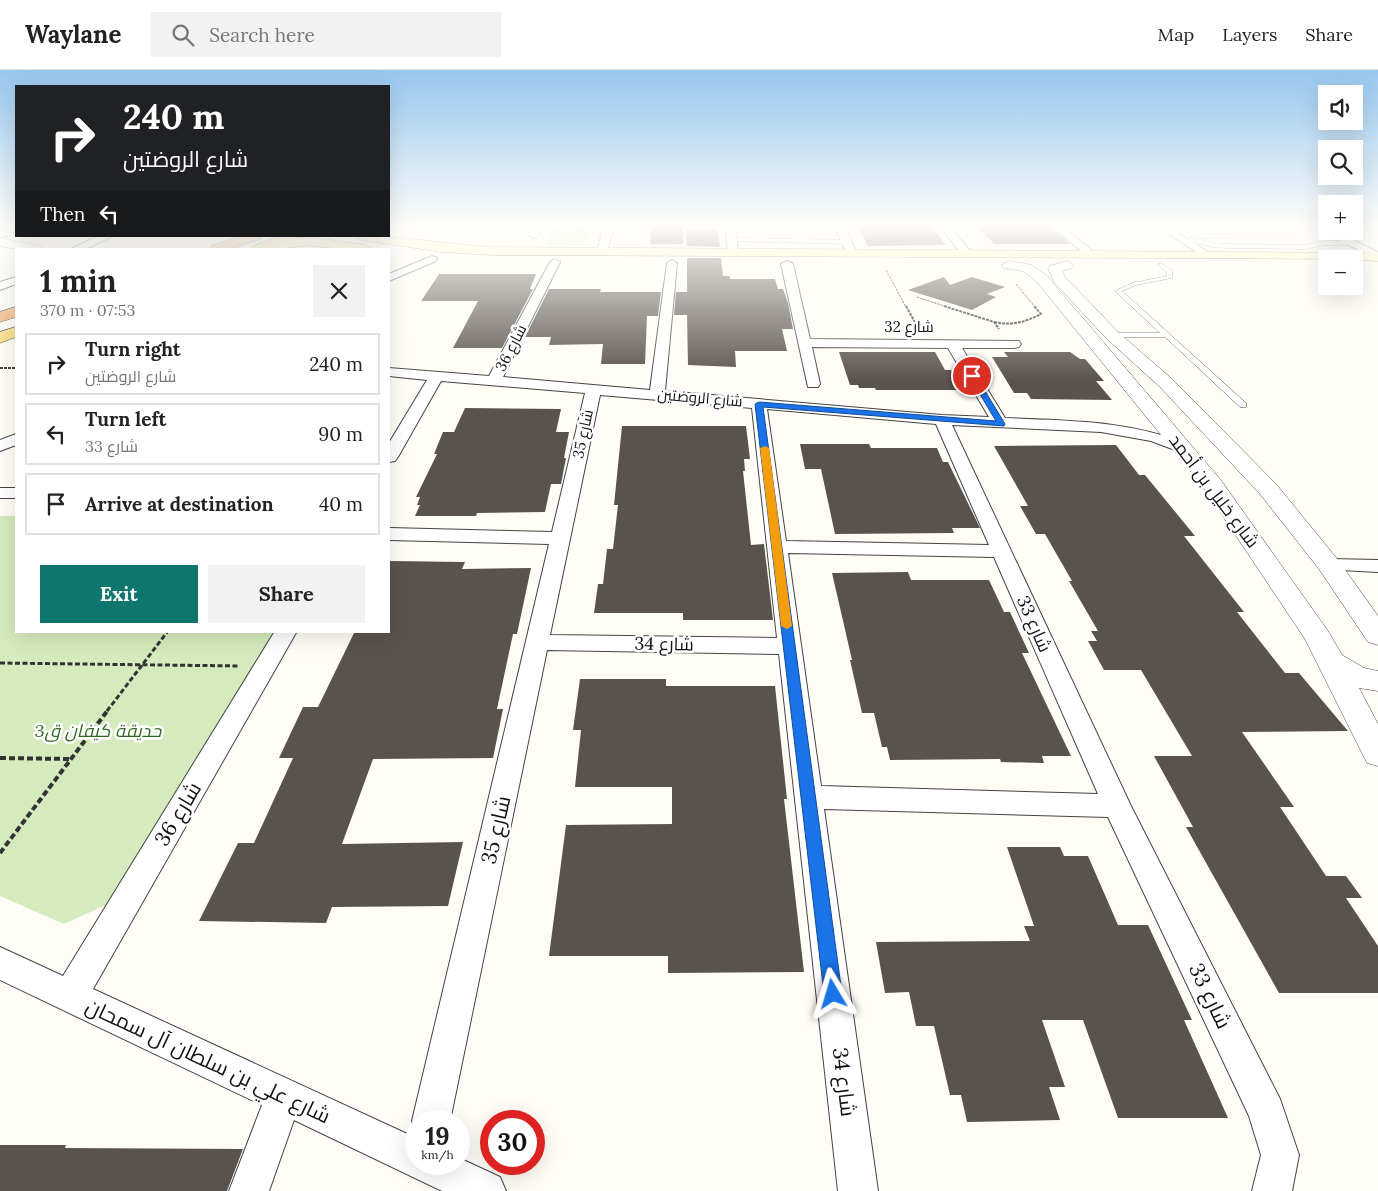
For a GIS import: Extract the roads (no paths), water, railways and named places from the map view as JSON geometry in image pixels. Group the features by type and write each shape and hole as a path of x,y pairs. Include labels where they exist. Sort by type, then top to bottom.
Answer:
{"highway":[{"path":"0,317 15,312"}],"main road":[{"path":"0,325 15,320"},
{"path":"0,338 15,332"}],"street":[{"name":"شارع 36","path":"494,380 548,276"},
{"path":"657,394 670,276"},
{"path":"790,276 813,384"},
{"name":"شارع خليل بن أحمد","path":"1037,276 1042,279 1100,347 1118,373 1183,448 1236,517 1318,637 1378,754"},
{"name":"شارع خليل بن أحمد","path":"1058,276 1112,335 1154,372 1268,489 1329,565 1378,636"},
{"path":"0,286 15,280"},
{"name":"شارع 32","path":"804,343 1012,344"},
{"path":"953,344 1001,424"},
{"path":"1118,373 1122,370 1137,369 1154,372"},
{"name":"شارع الروضتين","path":"390,372 942,420 1101,427 1157,438 1183,448"},
{"path":"390,455 436,376"},
{"name":"شارع 35","path":"433,1110 593,390"},
{"name":"شارع 34","path":"759,404 858,1191"},
{"name":"شارع الروضتين","path":"1101,427 1125,425 1141,419 1149,410"},
{"name":"شارع 33","path":"942,420 1117,806 1267,1112 1280,1155 1272,1191"},
{"path":"0,446 15,439"},
{"path":"1212,484 1244,493 1254,493 1268,489"},
{"path":"0,493 15,493"},
{"path":"1236,517 1242,513 1253,511 1282,516 1295,522"},
{"path":"390,534 561,538"},
{"path":"777,547 1001,552"},
{"path":"1329,565 1378,566"},
{"name":"شارع 36","path":"70,996 285,633"},
{"name":"شارع 34","path":"538,642 789,646"},
{"path":"1331,662 1357,677 1378,681"},
{"path":"808,797 1117,806"},
{"name":"شارع علي بن سلطان آل سمحان","path":"0,963 405,1153"},
{"path":"249,1191 284,1096"},
{"path":"452,1175 486,1191"}],"lane":[{"path":"1170,276 1134,284 1118,291 1243,405"},
{"path":"1112,335 1167,335"}],"park label":[{"name":"حديقة كيفان ق3","path":"98,731"}]}
